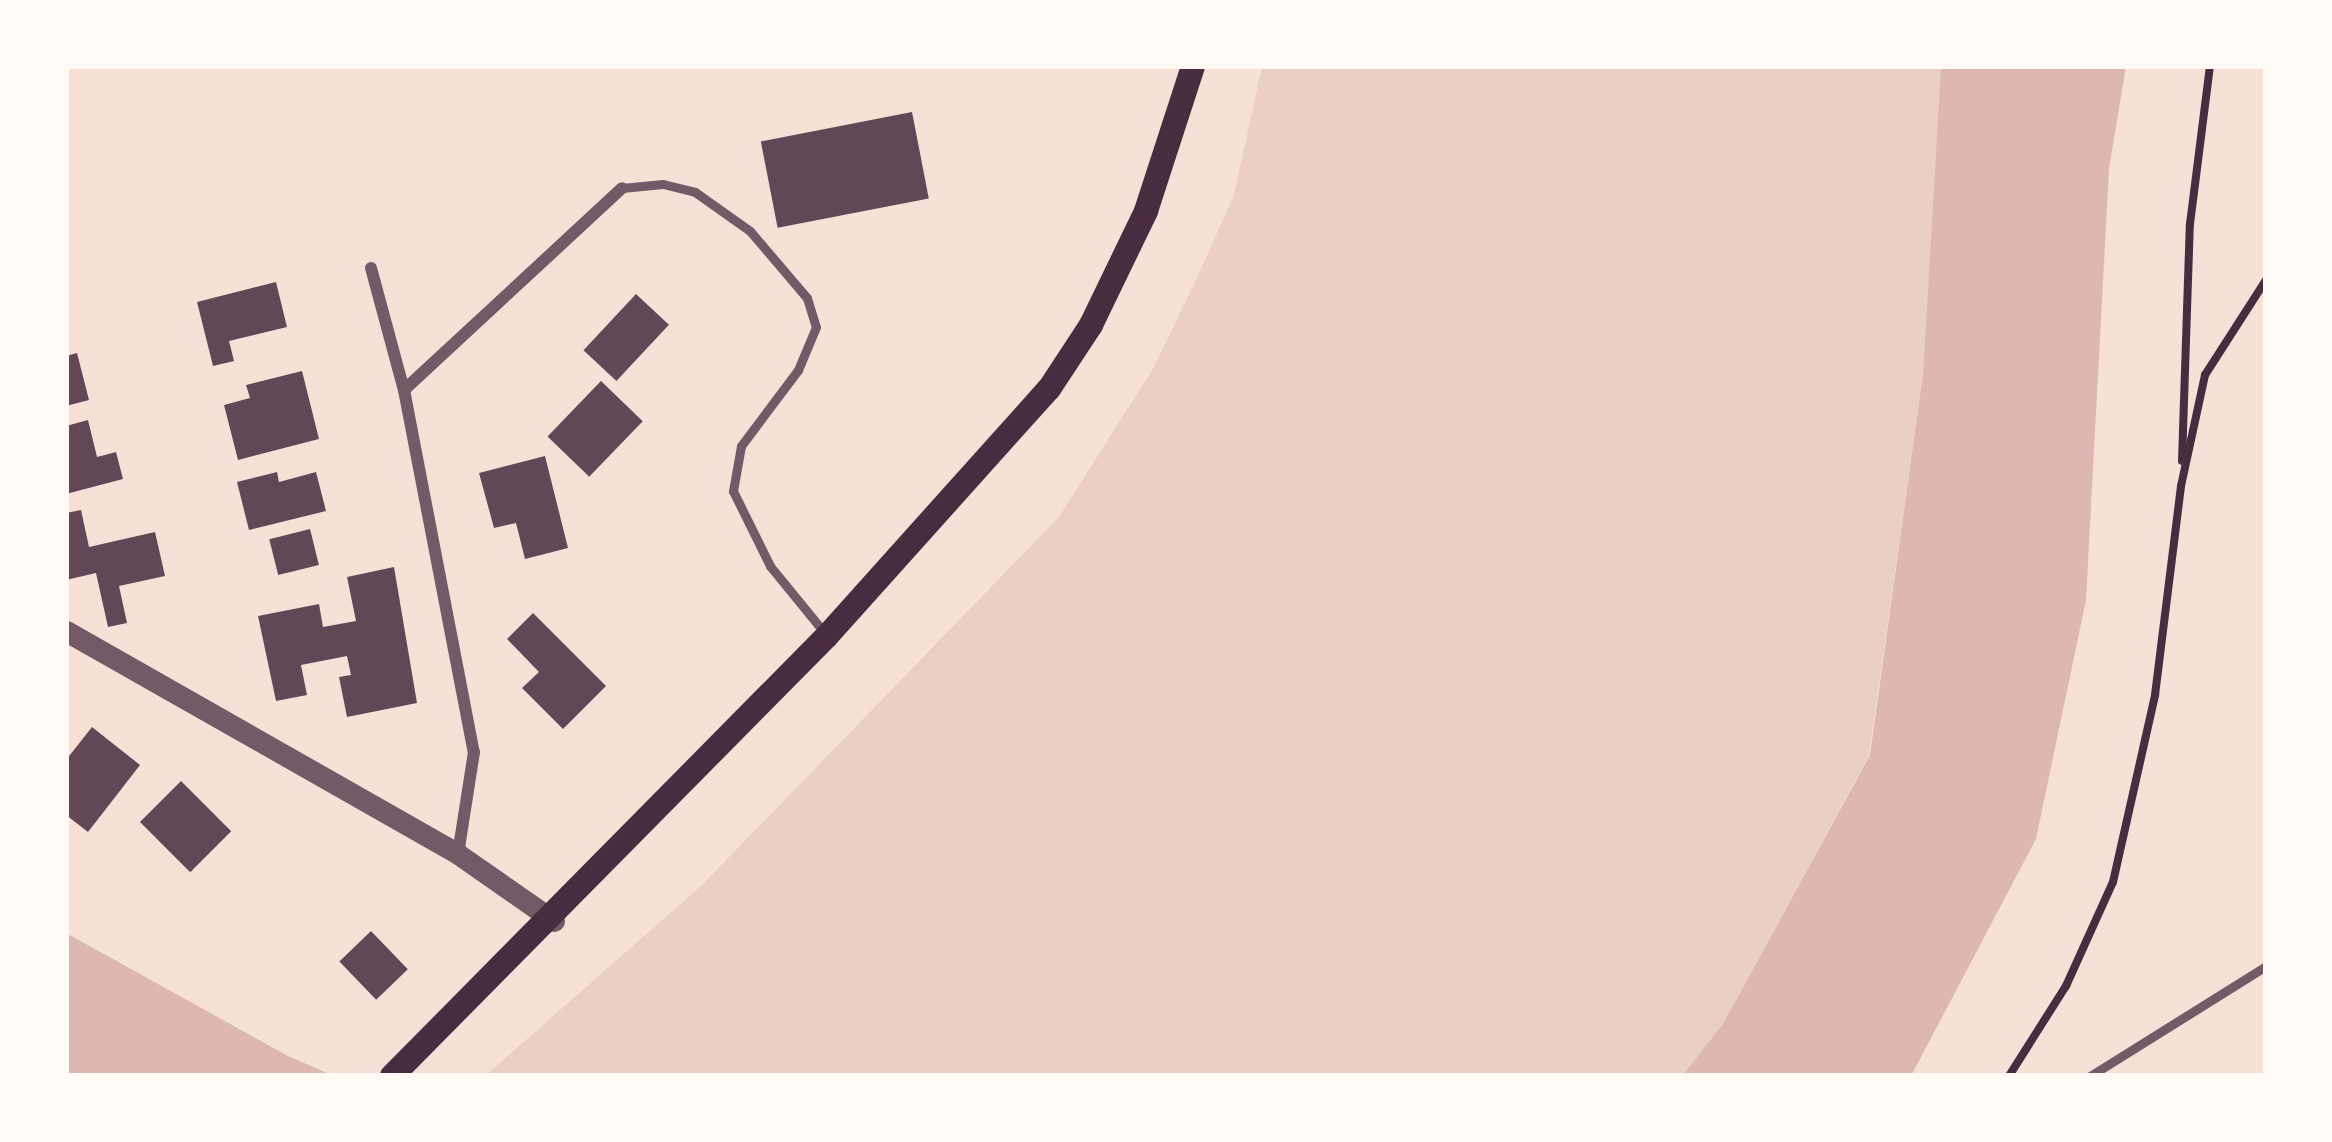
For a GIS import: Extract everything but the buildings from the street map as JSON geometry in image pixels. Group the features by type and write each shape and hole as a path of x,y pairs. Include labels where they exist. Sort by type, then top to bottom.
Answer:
{"main road":[{"path":"392,1076 554,921 1000,451 1091,326 1146,211 1193,66"}],"street":[{"path":"404,390 622,188"},
{"path":"371,268 404,390 474,752 458,854"},
{"path":"66,631 458,854 554,921"}],"lane":[{"path":"622,188 664,184 695,192 750,230 807,298 816,327 798,370 741,446 734,491 770,566 827,636"},
{"path":"2090,1076 2266,966"}],"path":[{"path":"2181,486 2190,224 2210,66"},
{"path":"2009,1076 2066,986 2113,882 2155,695 2181,486 2204,375 2266,280"}],"shaded area":[{"path":"1262,66 1941,66 1923,374 1869,755 1723,1024 1682,1076 485,1076 702,885 1059,517 1154,367 1200,271 1234,195"},
{"path":"1941,66 2126,66 2109,169 2086,600 2036,839 1911,1076 1682,1076 1723,1024 1870,755 1923,374"},
{"path":"66,933 288,1056 334,1076 66,1076"}]}
